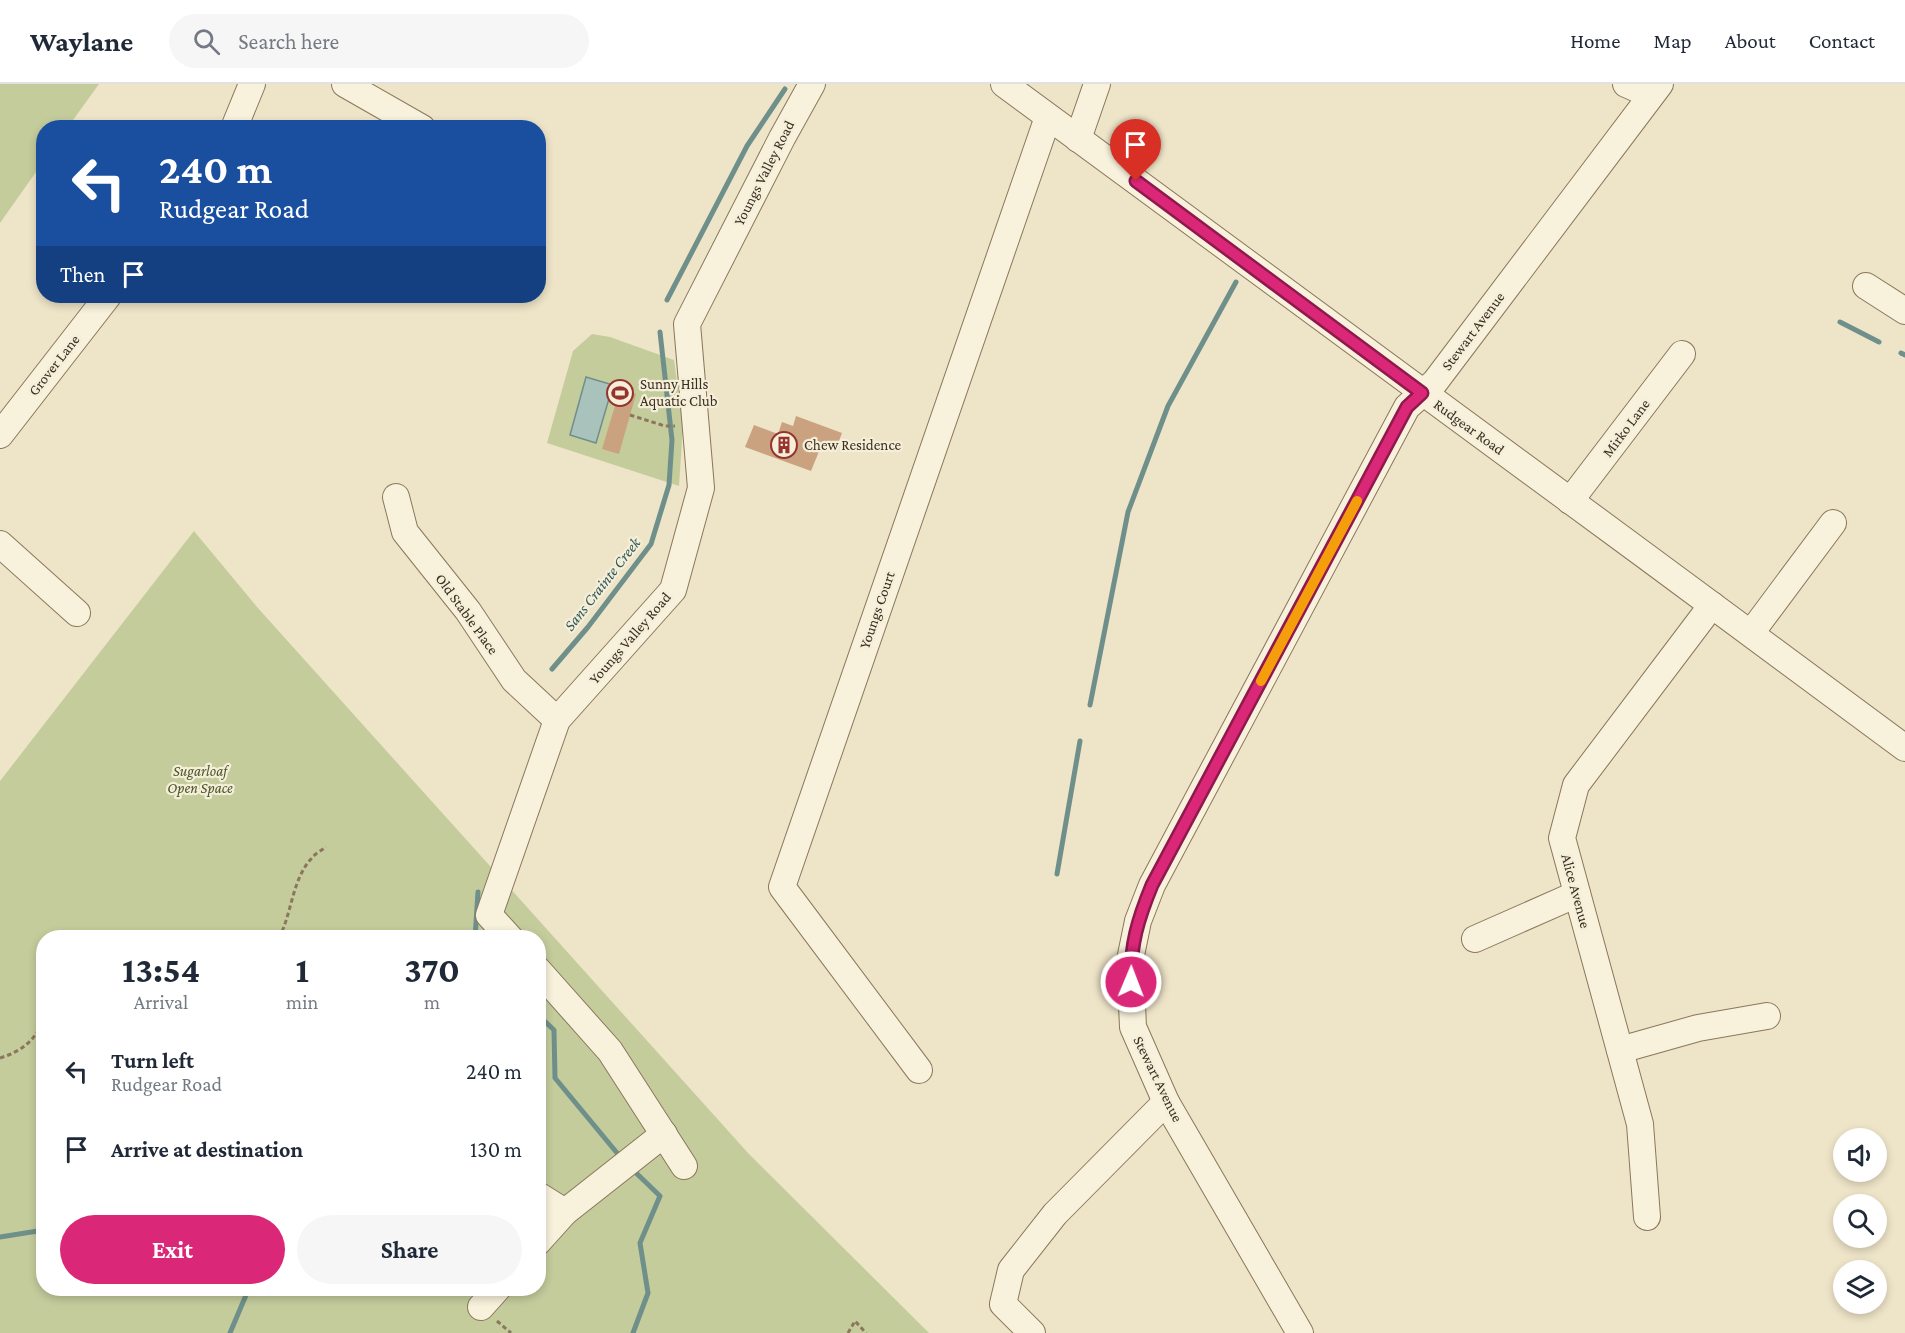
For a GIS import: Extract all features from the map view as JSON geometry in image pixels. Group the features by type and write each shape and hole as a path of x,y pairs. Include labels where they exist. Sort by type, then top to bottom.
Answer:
{"street":[{"path":"237,120 252,84"},
{"path":"345,84 408,120"},
{"name":"Youngs Valley Road","path":"503,930 489,915 557,720 673,590 701,488 687,324 812,84"},
{"name":"Rudgear Road","path":"1004,84 1905,748"},
{"path":"1078,139 1097,84"},
{"path":"1626,84 1656,89"},
{"name":"Stewart Avenue","path":"1300,1333 1166,1102 1133,1027 1130,960 1138,921 1152,885 1407,407 1435,382 1656,89"},
{"name":"Youngs Court","path":"919,1070 782,887 1048,117"},
{"path":"1866,286 1905,310"},
{"name":"Grover Lane","path":"0,435 103,303"},
{"name":"Mirko Lane","path":"1570,501 1682,354"},
{"name":"Old Stable Place","path":"396,497 405,532 468,611 514,680 557,720"},
{"path":"1751,633 1833,523"},
{"path":"0,544 77,613"},
{"name":"Alice Avenue","path":"1647,1218 1640,1124 1562,838 1576,785 1712,605"},
{"path":"1475,939 1577,894"},
{"path":"546,979 610,1051 684,1166"},
{"path":"1620,1050 1698,1028 1767,1016"},
{"path":"1032,1333 1003,1304 1011,1270 1055,1214 1166,1102"},
{"path":"546,1233 565,1212 664,1134"},
{"path":"546,1200 565,1212"}],"path":[{"path":"630,416 665,426 678,426"},
{"path":"283,930 293,894 303,872 311,858 326,847"},
{"path":"0,1058 18,1052 36,1034"},
{"path":"848,1333 855,1321 866,1333"}],"green space":[{"path":"0,84 99,84 73,120 36,120 36,172 0,223"},
{"name":"Sunny Hills Aquatic Club","path":"592,334 610,337 674,360 683,425 679,486 547,443 573,351"},
{"name":"Sugarloaf Open Space","path":"194,531 257,607 748,1153 929,1333 0,1333 0,781"}],"water":[{"path":"586,377 613,385 596,443 570,435"}],"building":[{"path":"620,389 636,394 619,454 602,449"},
{"name":"Chew Residence","path":"796,416 842,433 836,449 822,444 811,471 745,447 754,425 778,434 782,422 793,426"}],"waterway":[{"name":"Sans Crainte Creek","path":"667,300 747,146 785,89"},
{"path":"1090,705 1128,512 1168,406 1236,282"},
{"name":"Sans Crainte Creek","path":"1840,322 1879,342"},
{"name":"Sans Crainte Creek","path":"552,669 588,627 651,544 669,485 672,440 660,332"},
{"name":"Sans Crainte Creek","path":"1901,353 1905,355"},
{"path":"1057,874 1080,741"},
{"name":"Sans Crainte Creek","path":"476,930 478,892"},
{"path":"546,1022 554,1030 555,1078 622,1159"},
{"path":"631,1168 660,1196 640,1243 648,1293 633,1333"},
{"path":"0,1237 36,1231"},
{"path":"230,1333 246,1296"}],"slow traffic":[{"path":"1261,681 1357,501"}],"place":[{"name":"Sunny Hills Aquatic Club","path":"620,393"},
{"name":"Chew Residence","path":"784,445"}],"route":[{"path":"1131,982 1130,960 1138,921 1152,885 1407,407 1422,393 1136,181"}]}
